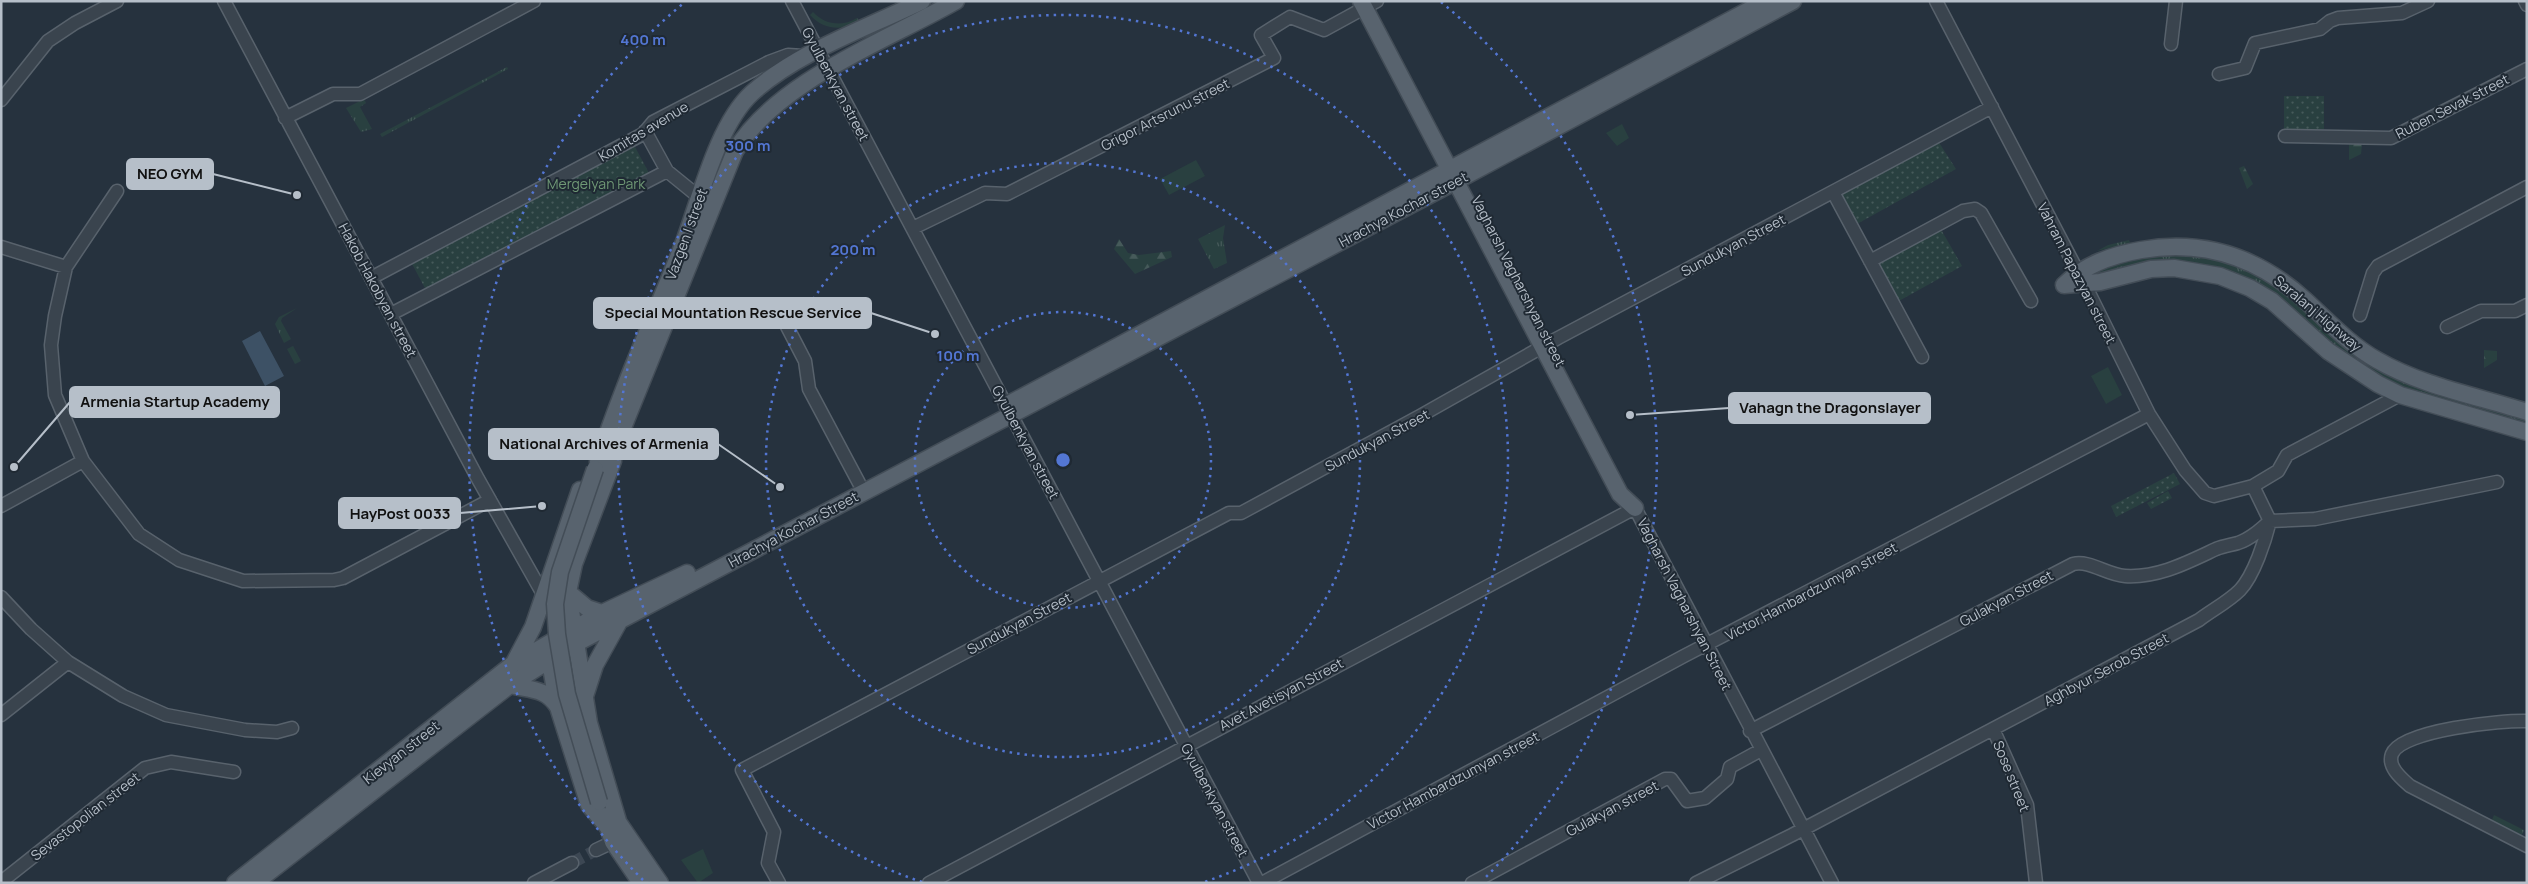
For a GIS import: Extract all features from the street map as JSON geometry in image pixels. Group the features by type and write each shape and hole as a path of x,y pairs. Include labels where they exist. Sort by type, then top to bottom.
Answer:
{"main road":[{"name":"Komitas avenue","path":"803,56 922,1"},
{"path":"830,69 956,1"},
{"name":"Hrachya Kochar street","path":"1458,173 1766,1"},
{"name":"Hrachya Kochar street","path":"1010,410 1458,173 1793,1"},
{"path":"1370,3 1458,173"},
{"name":"Vazgen I street","path":"562,647 568,592 574,564 611,472 612,439 690,227 699,197 735,114 751,94 803,56"},
{"name":"Vazgen I street","path":"562,647 556,617 557,582 598,470 734,151 749,128 769,108 830,69"},
{"name":"Vagharsh Vagharshyan Street","path":"1458,173 1547,344 1620,494 1635,508"},
{"name":"Saralanj Highway","path":"2081,278 2126,253 2152,248 2204,249 2241,258 2280,279 2359,348 2376,360 2416,377 2527,412"},
{"name":"Saralanj Highway","path":"2081,278 2100,282 2150,269 2174,268 2220,276 2250,288 2272,301 2345,364 2400,395 2527,432"},
{"name":"Hrachya Kochar Street","path":"562,647 602,613 690,572 859,483 1010,410"},
{"name":"Hrachya Kochar Street","path":"562,647 620,620 1010,410"},
{"name":"Vazgen I street","path":"513,664 533,627 542,594 589,464 612,439"},
{"path":"542,594 553,598 568,592 587,608 602,613"},
{"path":"584,698 596,665 620,620"},
{"path":"562,647 584,698 613,824 613,842 641,883"},
{"path":"558,707 562,647"},
{"path":"562,647 572,716 601,801 613,824 660,883"},
{"name":"Kievyan street","path":"255,883 327,819 513,664 562,647"},
{"name":"Kievyan street","path":"234,883 327,819 562,647"},
{"path":"510,685 541,691 552,696 558,707 588,805 613,824"},
{"path":"558,707 565,696 576,694 584,698"}],"street":[{"path":"1,100 48,41 75,23 117,1"},
{"name":"Hakob Hakobyan street","path":"224,1 490,500"},
{"name":"Gyulbenkyan street","path":"792,1 830,69 1260,883"},
{"name":"Vahram Papazyan street","path":"1936,1 2081,278 2149,414 2185,470 2205,493 2214,496 2253,486 2278,471 2287,455 2400,395"},
{"path":"2171,44 2176,1"},
{"path":"2219,74 2245,68 2255,43 2320,29 2330,21 2338,18 2402,13 2428,1"},
{"path":"2525,1 2527,5"},
{"name":"Grigor Artsrunu street","path":"913,228 985,193 1006,194 1274,58 1261,35 1290,17 1324,30 1370,3"},
{"path":"285,118 326,96 333,94 352,96 360,94 530,4"},
{"name":"Komitas avenue","path":"371,278 479,223 645,131 653,122 769,62 788,55 803,56"},
{"name":"Ruben Sevak street","path":"2285,136 2390,138 2527,69"},
{"name":"Sundukyan Street","path":"779,883 768,862 774,832 742,770 1228,513 1241,513 1547,344 1992,107"},
{"path":"645,131 667,171 699,197"},
{"path":"391,314 667,171"},
{"path":"2360,315 2373,272 2378,266 2527,187"},
{"path":"117,191 66,268 55,316 51,345 56,395 83,462 139,534 179,560 243,581 290,582 334,580 343,578 490,500 542,594"},
{"path":"1833,192 1922,357"},
{"path":"1870,260 1963,211 1975,209 1981,213 2031,301"},
{"path":"1,247 66,268"},
{"path":"2447,327 2481,311 2514,312 2527,305"},
{"path":"779,311 805,361 809,389 859,483"},
{"name":"Victor Hambardzumyan street","path":"1260,883 1706,645 2149,414"},
{"path":"1,506 83,462"},
{"path":"2253,486 2270,522 2315,519 2497,482"},
{"name":"Vagharsh Vagharshyan Street","path":"1635,508 1750,731 1832,883"},
{"name":"Avet Avetisyan Street","path":"930,883 1186,745 1635,508"},
{"name":"Aghbyur Serob Street","path":"1696,883 1803,829 2182,630 2230,598 2246,582 2270,522"},
{"name":"Gulakyan Street","path":"1750,731 2073,564 2081,562 2124,576 2157,573 2190,562 2218,548 2240,542 2259,532 2270,522"},
{"path":"1,597 31,629 68,662 123,696 166,715 245,730 277,732 292,728"},
{"path":"1,715 68,662"},
{"path":"2527,721 2475,724 2433,732 2400,746 2392,754 2391,762 2396,772 2410,786 2527,846"},
{"name":"Sose street","path":"1993,729 2026,805 2036,883"},
{"name":"Gulakyan street","path":"1472,883 1665,780 1671,779 1687,800 1695,801 1705,798 1727,780 1730,767 1761,750"},
{"name":"Sevastopolian street","path":"1,882 145,768 171,762 234,772"},
{"path":"596,850 613,842"},
{"path":"534,883 572,863"}],"green space":[{"path":"813,12 828,22 845,23 857,18 860,22 847,27 834,28 815,20 810,15"},
{"path":"507,67 508,69 382,137 380,134"},
{"path":"2284,96 2324,96 2324,129 2284,129"},
{"path":"364,99 366,103 360,107 372,129 361,132 346,108"},
{"path":"1622,124 1629,138 1617,146 1606,133"},
{"path":"1938,141 1956,169 1857,224 1841,194"},
{"path":"2349,144 2362,144 2361,154 2349,160"},
{"name":"Mergelyan Park","path":"634,145 649,173 426,290 411,262"},
{"path":"1196,160 1205,176 1169,195 1160,179"},
{"path":"2244,166 2253,184 2247,189 2239,168"},
{"path":"1225,225 1223,238 1227,263 1214,269 1198,239"},
{"path":"1939,226 1962,266 1897,302 1874,261"},
{"path":"1119,239 1128,253 1139,255 1171,251 1172,257 1135,274 1114,249"},
{"path":"2129,240 2130,243 2097,251 2108,245"},
{"path":"2188,253 2232,262 2267,278 2340,339 2527,417 2527,426 2410,392 2365,371 2228,272 2099,274 2097,271 2122,259"},
{"path":"297,308 282,318 281,321 291,339 284,343 275,324 279,317"},
{"path":"293,346 301,361 295,364 287,349"},
{"path":"2484,350 2497,351 2497,360 2484,368"},
{"path":"2108,367 2122,395 2106,404 2091,376"},
{"path":"2174,473 2180,484 2116,517 2111,506"},
{"path":"2168,491 2172,498 2151,509 2147,503"},
{"path":"2494,815 2524,830 2522,835 2492,820"},
{"path":"703,849 713,873 698,883 681,860"}],"water":[{"path":"260,331 284,376 265,386 242,341"}],"tunnel":[{"path":"572,863 596,850"}],"place":[{"name":"NEO GYM","path":"297,195"},
{"name":"Special Mountation Rescue Service","path":"935,334"},
{"name":"Vahagn the Dragonslayer","path":"1630,415"},
{"name":"Armenia Startup Academy","path":"14,467"},
{"name":"National Archives of Armenia","path":"780,487"},
{"name":"HayPost 0033","path":"542,506"}]}
